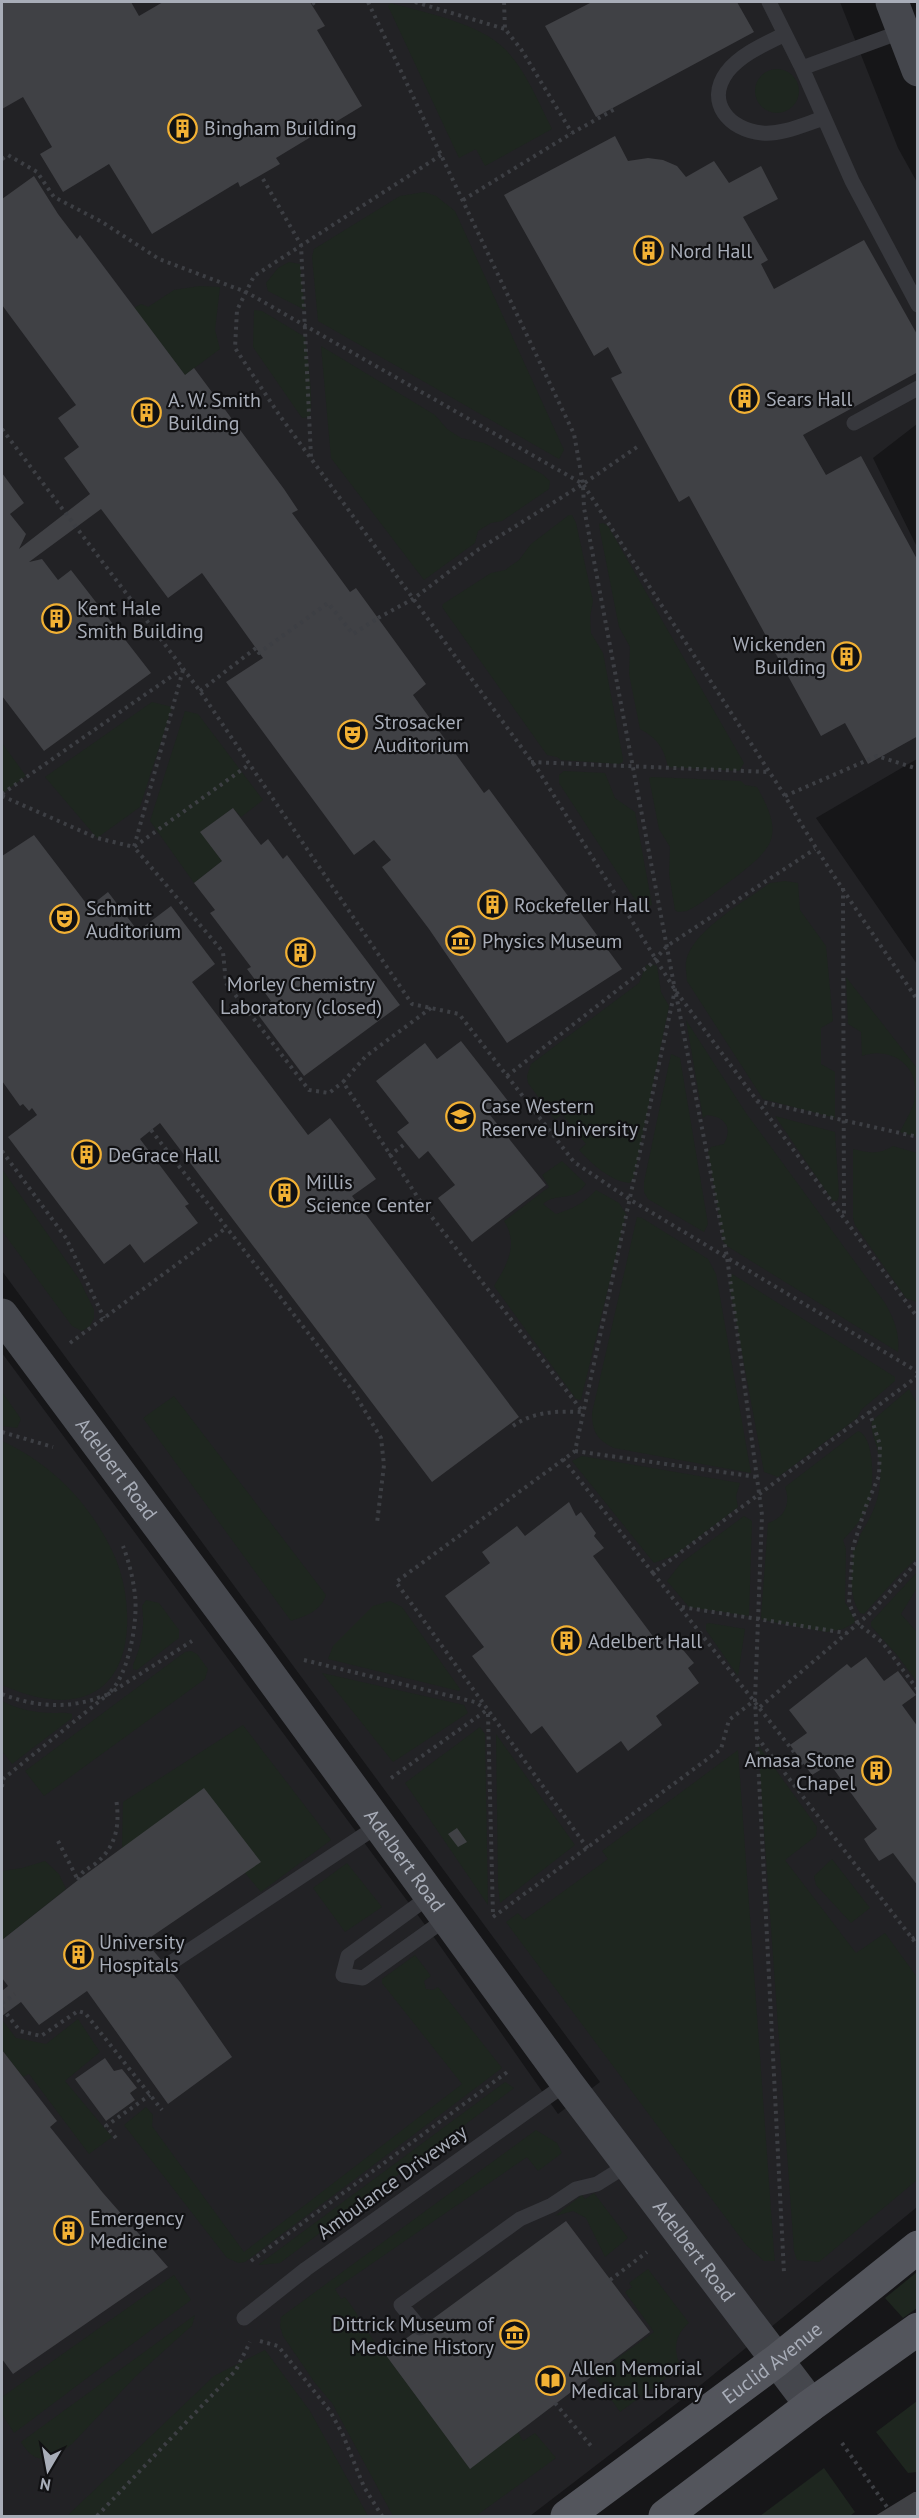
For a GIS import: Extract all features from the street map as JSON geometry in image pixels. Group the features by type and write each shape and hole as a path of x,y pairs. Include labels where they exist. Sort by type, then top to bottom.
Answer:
{"main road":[{"name":"Euclid Avenue","path":"567,2517 776,2361 918,2247"},
{"path":"665,2517 811,2404 918,2329"}],"street":[{"path":"898,16 918,69"},
{"name":"Adelbert Road","path":"2,1316 567,2083 776,2361 811,2404"}],"lane":[{"path":"769,2 852,182 918,305"},
{"path":"801,68 898,16"},
{"path":"785,34 741,58 726,73 720,91 722,111 731,123 762,133 782,131 824,118"},
{"path":"854,423 918,388"},
{"path":"166,1966 379,1825"},
{"path":"439,1907 363,1978 343,1975 348,1956 439,1907"},
{"name":"Ambulance Driveway","path":"244,2318 306,2269 567,2083"},
{"path":"420,2328 401,2305 520,2219 552,2205 576,2188 597,2184 628,2164"}],"path":[{"path":"368,2 574,434 583,484 584,508 727,1257 762,1515 754,1700 784,2273"},
{"path":"415,2 505,29 521,49 572,133"},
{"path":"504,2 505,29"},
{"path":"463,200 572,133 615,110"},
{"path":"2,159 8,155 37,172 54,197 102,222 159,259 246,292 583,484 770,772 815,849 918,1002"},
{"path":"441,155 254,276 237,310 235,348 311,458 531,762 675,990 918,1318"},
{"path":"263,179 301,245 311,458"},
{"path":"2,429 200,691 412,1004 459,1014 574,1162 629,1199 918,1374 653,1573"},
{"path":"200,691 256,648 259,653 328,603 353,634 413,599 479,549 583,484 640,445"},
{"path":"378,618 383,614"},
{"path":"2,795 183,669"},
{"path":"134,847 183,669"},
{"path":"785,796 877,756 918,769"},
{"path":"531,762 770,772"},
{"path":"134,847 250,764"},
{"path":"2,795 97,838 134,847 223,952 226,983 309,1090 329,1093 343,1082 366,1056 431,1008"},
{"path":"507,1076 656,960 667,946 815,849"},
{"path":"843,888 844,1219"},
{"path":"575,1451 675,990"},
{"path":"343,1082 424,1207 583,1412"},
{"path":"757,1101 918,1137"},
{"path":"151,1130 353,1391 381,1438 384,1465 376,1523"},
{"path":"389,1156 406,1143"},
{"path":"2,1151 66,1238 104,1318"},
{"path":"70,1343 226,1228"},
{"path":"513,1426 531,1415 560,1411 583,1412"},
{"path":"869,1411 880,1445 879,1476 866,1506 853,1547 849,1604 858,1624 882,1642 918,1690"},
{"path":"2,1432 53,1447"},
{"path":"588,1849 396,1582 575,1451 757,1477"},
{"path":"563,1459 806,1766"},
{"path":"2,1694 41,1706 74,1704 107,1695 125,1665 134,1627 136,1597 132,1572 123,1546"},
{"path":"760,1707 858,1624 918,1561"},
{"path":"680,1606 847,1633"},
{"path":"2,1787 3,1779 107,1695 192,1641"},
{"path":"304,1660 475,1702 487,1710 493,1917 721,1749 729,1720 754,1700"},
{"path":"392,1778 487,1710"},
{"path":"757,1737 918,1946"},
{"path":"58,1841 78,1880 80,1875 106,1853 114,1842 118,1827 116,1798"},
{"path":"912,1939 918,1936"},
{"path":"15,1994 2,2005 20,2031 41,2036 71,2014 78,2011 85,2013 162,2110"},
{"path":"251,2261 510,2070"},
{"path":"116,2138 106,2126 150,2095"},
{"path":"610,2280 647,2252"},
{"path":"97,2517 236,2370 251,2341 265,2341 278,2346 330,2410 364,2487 382,2517"},
{"path":"555,2403 592,2447"},
{"path":"842,2444 887,2507"}],"shaded area":[{"name":"Case Western Reserve University","path":"2,2 840,2 898,148 918,184 917,424 873,458 917,547 917,759 816,818 917,964 917,2207 702,2384 530,2516 2,2516 2,1353 431,1933 558,2114 600,2082 2,1271"},
{"path":"391,3 452,20 495,41 506,50 520,68 552,129 485,166 476,149 459,158 388,6"},
{"path":"777,69 792,76 799,91 792,106 777,113 762,106 755,91 762,76"},
{"path":"424,192 436,196 455,211 564,450 559,459 318,321 312,257 314,249 400,196"},
{"path":"289,262 300,264 305,310 268,291 266,283 278,268"},
{"path":"200,286 220,287 215,330 220,349 185,375 134,308 141,304 148,307 174,290"},
{"path":"254,310 262,311 305,337 311,392 309,417 302,418 253,347"},
{"path":"321,346 435,415 447,429 461,438 484,443 542,474 550,481 549,489 502,521 491,523 478,531 475,543 424,580 331,458"},
{"path":"572,515 576,523 593,601 590,617 591,633 603,653 623,759 623,762 619,764 561,760 547,755 442,607 443,604 491,573 505,570 519,560 531,544"},
{"path":"603,523 608,526 744,763 739,771 668,767 659,744 640,729 629,674 630,647 619,627 600,531 599,524"},
{"path":"152,702 172,707 140,807 97,838 45,777"},
{"path":"185,711 198,714 263,800 241,817 233,808 201,832 222,861 194,883 150,821"},
{"path":"2,743 26,776 3,793 2,792"},
{"path":"564,771 605,773 615,798 635,812 652,905 641,905 630,892 559,783 559,775"},
{"path":"649,778 741,781 745,785 757,787 771,818 773,830 771,840 758,858 687,911 675,910 669,874 670,847 659,829"},
{"path":"785,881 798,883 800,910 826,946 833,1021 821,1028 821,1064 835,1072 835,1118 763,1099 687,981 686,964 690,950 708,928 770,883"},
{"path":"646,965 657,966 661,992 669,1006 634,1177 630,1183 609,1176 579,1150 586,1144 562,1114 555,1120 528,1083 527,1076 531,1064 639,983"},
{"path":"846,977 917,1068 917,1137 900,1132 914,1101 915,1085 912,1075 907,1067 892,1056 872,1054 862,1056 861,1032 848,1024"},
{"path":"686,1020 746,1113 885,1303 896,1326 898,1352 727,1246 723,1241 708,1152 711,1147 724,1144 728,1133 726,1124 719,1118 707,1115 703,1118"},
{"path":"671,1054 680,1058 708,1224 704,1232 648,1199 644,1192 644,1182"},
{"path":"775,1116 835,1132 839,1196 837,1201 833,1201"},
{"path":"893,1146 917,1153 917,1302 906,1298 855,1225 853,1218 853,1149 874,1152"},
{"path":"562,1161 586,1184 570,1196 553,1198 543,1204 556,1214 578,1205 596,1190 619,1203 626,1214 581,1400 576,1399 494,1286 507,1262 511,1246 511,1238 504,1221 549,1187 542,1175"},
{"path":"2,1169 79,1279 94,1310 94,1318 90,1326 82,1331 72,1326 2,1231"},
{"path":"637,1217 708,1259 716,1274 751,1473 614,1448 603,1442 594,1430 592,1413"},
{"path":"732,1274 895,1377 895,1381 861,1410 857,1418 778,1477 764,1472 729,1283"},
{"path":"909,1389 917,1404 917,1558 864,1614 860,1613 856,1606 852,1591 853,1551 869,1520 879,1491 879,1460 872,1421"},
{"path":"2,1392 21,1419 17,1428 2,1426"},
{"path":"174,1396 326,1595 321,1605 312,1612 291,1621 143,1418"},
{"path":"858,1431 864,1435 871,1453 872,1489 868,1506 860,1520 843,1540 846,1549 845,1602 855,1620 854,1623 843,1629 826,1632 763,1620 761,1617 768,1523 779,1518 785,1509 787,1493 785,1487"},
{"path":"2,1441 37,1461 82,1503 105,1536 120,1571 127,1611 127,1631 123,1651 117,1669 106,1684 79,1698 56,1700 22,1693 2,1685"},
{"path":"582,1456 740,1483 736,1496 738,1507 675,1555 654,1563 572,1461"},
{"path":"744,1516 752,1521 749,1616 689,1607 667,1581 681,1563"},
{"path":"917,1572 917,1588 901,1614 917,1632 917,1682 871,1626 871,1622"},
{"path":"146,1600 159,1603 179,1630 179,1638 137,1670 133,1669 133,1665 142,1636 142,1606"},
{"path":"390,1601 402,1607 460,1689 459,1691 328,1659 333,1646 373,1606"},
{"path":"706,1624 745,1629 738,1676 706,1630"},
{"path":"191,1651 197,1654 208,1669 205,1679 44,1796 25,1771 185,1652"},
{"path":"322,1673 464,1705 468,1713 393,1762"},
{"path":"2,1701 33,1711 72,1714 72,1718 12,1764 2,1751"},
{"path":"243,1725 331,1840 261,1892 245,1873 122,1848 123,1802"},
{"path":"480,1727 485,1734 488,1905 405,1783"},
{"path":"496,1734 575,1845 500,1903 498,1884"},
{"path":"758,1745 817,1827 816,1836 785,1860 856,1953 885,1933 917,1977 917,2180 819,2262 797,2260 794,2251"},
{"path":"738,1750 775,2261 764,2261 746,2245 506,1922 518,1913 524,1920 608,1859 602,1851"},
{"path":"832,1859 870,1908 851,1923 816,1885 814,1876"},
{"path":"45,1861 59,1874 66,1889 2,1940 2,1871"},
{"path":"347,1863 382,1907 345,1932 313,1888"},
{"path":"415,1955 431,1976 424,1981 426,1989 433,1990 438,1987 502,2068 245,2262 239,2263 227,2258 124,2125 146,2107 153,2115 152,2126 244,2252 462,2084 382,1983 382,1979"},
{"path":"78,2019 100,2052 65,2081 112,2137 89,2154 29,2074 23,2077 2,2050 2,2020 16,2038 46,2044"},
{"path":"505,2082 514,2088 280,2263 258,2265"},
{"path":"536,2130 557,2143 562,2153 538,2171 527,2157 335,2289 341,2299 345,2297 374,2341 470,2468 518,2432 523,2441 535,2433 556,2458 476,2516 393,2516 332,2403 315,2383 283,2336 280,2326 281,2317"},
{"path":"594,2193 628,2238 605,2257 586,2218 573,2211 555,2216 582,2195 585,2199"},
{"path":"648,2269 689,2323 680,2333 676,2344 681,2367 620,2412 594,2375 654,2332 625,2292 632,2287 629,2283"},
{"path":"917,2272 917,2308 903,2318 885,2298"},
{"path":"174,2275 191,2300 14,2433 2,2414 2,2397"},
{"path":"195,2315 192,2326 135,2377 72,2444 58,2454 45,2459 33,2456 27,2450 21,2442"},
{"path":"265,2350 310,2411 368,2516 67,2516 214,2376"},
{"path":"917,2401 917,2472 908,2473 876,2432"},
{"path":"824,2468 855,2512 850,2516 760,2516"}],"building":[{"name":"Bingham Building","path":"2,2 131,2 139,16 163,2 310,2 325,26 317,30 362,106 276,158 280,164 240,187 238,182 152,234 109,164 63,192 40,154 52,147 23,97 2,109"},
{"path":"592,2 737,2 754,32 596,117 545,26"},
{"path":"615,136 628,161 648,158 663,160 677,166 686,177 714,161 729,183 761,166 778,199 743,217 768,260 761,264 774,289 864,240 918,336 918,372 803,435 826,475 861,456 918,561 918,736 868,764 845,723 821,736 689,496 679,502 611,378 622,373 608,347 594,356 504,195"},
{"path":"34,176 58,214 77,239 80,235 185,375 194,368 284,489 298,510 292,513 350,592 356,588 426,684 413,695 484,793 489,789 622,969 507,1043 429,929 382,867 391,860 374,840 354,855 226,682 263,658 202,573 168,598 101,509 29,562 42,559 58,580 71,570 151,673 44,751 2,696 2,473 24,503 10,514 26,534 19,549 90,494 64,458 79,447 58,418 76,405 2,305 2,199"},
{"name":"Morley Chemistry Laboratory (closed)","path":"233,808 261,845 268,839 283,859 287,855 400,1005 304,1076 256,1012 271,1001 247,969 251,967 210,913 215,910 194,883 222,861 200,832"},
{"name":"Millis Science Center","path":"34,835 89,907 108,892 138,931 171,906 215,964 192,982 308,1135 330,1118 376,1179 352,1196 519,1417 432,1482 160,1123 140,1139 189,1204 185,1206 198,1223 144,1263 130,1244 104,1264 8,1137 37,1115 32,1108 29,1111 23,1104 20,1106 2,1081 2,856"},
{"path":"461,1041 508,1101 490,1115 546,1185 472,1242 438,1198 455,1185 428,1151 419,1159 397,1132 409,1123 376,1081 425,1043 437,1059"},
{"name":"Adelbert Hall","path":"569,1502 576,1516 581,1512 596,1533 594,1536 604,1548 593,1556 658,1643 666,1638 675,1647 679,1645 694,1663 688,1668 699,1683 656,1716 662,1725 628,1751 621,1741 577,1773 542,1726 531,1734 472,1656 484,1647 445,1596 490,1563 482,1552 517,1526 525,1536"},
{"name":"Amasa Stone Chapel","path":"866,1657 884,1681 898,1671 916,1695 902,1705 918,1727 918,1886 893,1853 879,1861 871,1850 864,1839 877,1829 830,1764 812,1775 790,1745 807,1733 789,1710 847,1664 851,1668"},
{"name":"University Hospitals","path":"204,1788 261,1862 145,1941 180,1982 232,2057 168,2104 87,1991 39,2025 21,2002 2,2016 2,1991 8,1986 2,1978 2,1940 78,1880"},
{"path":"457,1828 467,1842 458,1847 448,1834"},
{"name":"Emergency Medicine","path":"2,2050 57,2121 50,2127 103,2193 168,2267 13,2374 2,2359"},
{"path":"105,2058 114,2071 122,2069 137,2088 130,2093 135,2100 106,2121 75,2079"},
{"path":"566,2221 650,2332 470,2469 385,2354"},
{"path":"914,2492 918,2492 918,2516 875,2516"}],"place":[{"name":"Bingham Building","path":"183,128"},
{"name":"Nord Hall","path":"649,251"},
{"name":"Sears Hall","path":"745,399"},
{"name":"A. W. Smith Building","path":"147,412"},
{"name":"Kent Hale Smith Building","path":"56,619"},
{"name":"Wickenden Building","path":"847,656"},
{"name":"Strosacker Auditorium","path":"353,734"},
{"name":"Rockefeller Hall","path":"493,905"},
{"name":"Schmitt Auditorium","path":"65,919"},
{"name":"Physics Museum","path":"461,941"},
{"name":"Morley Chemistry Laboratory (closed)","path":"301,953"},
{"name":"Case Western Reserve University","path":"460,1117"},
{"name":"DeGrace Hall","path":"87,1155"},
{"name":"Millis Science Center","path":"285,1193"},
{"name":"Adelbert Hall","path":"567,1641"},
{"name":"Amasa Stone Chapel","path":"876,1771"},
{"name":"University Hospitals","path":"78,1954"},
{"name":"Emergency Medicine","path":"69,2230"},
{"name":"Dittrick Museum of Medicine History","path":"515,2335"},
{"name":"Allen Memorial Medical Library","path":"550,2380"}]}
